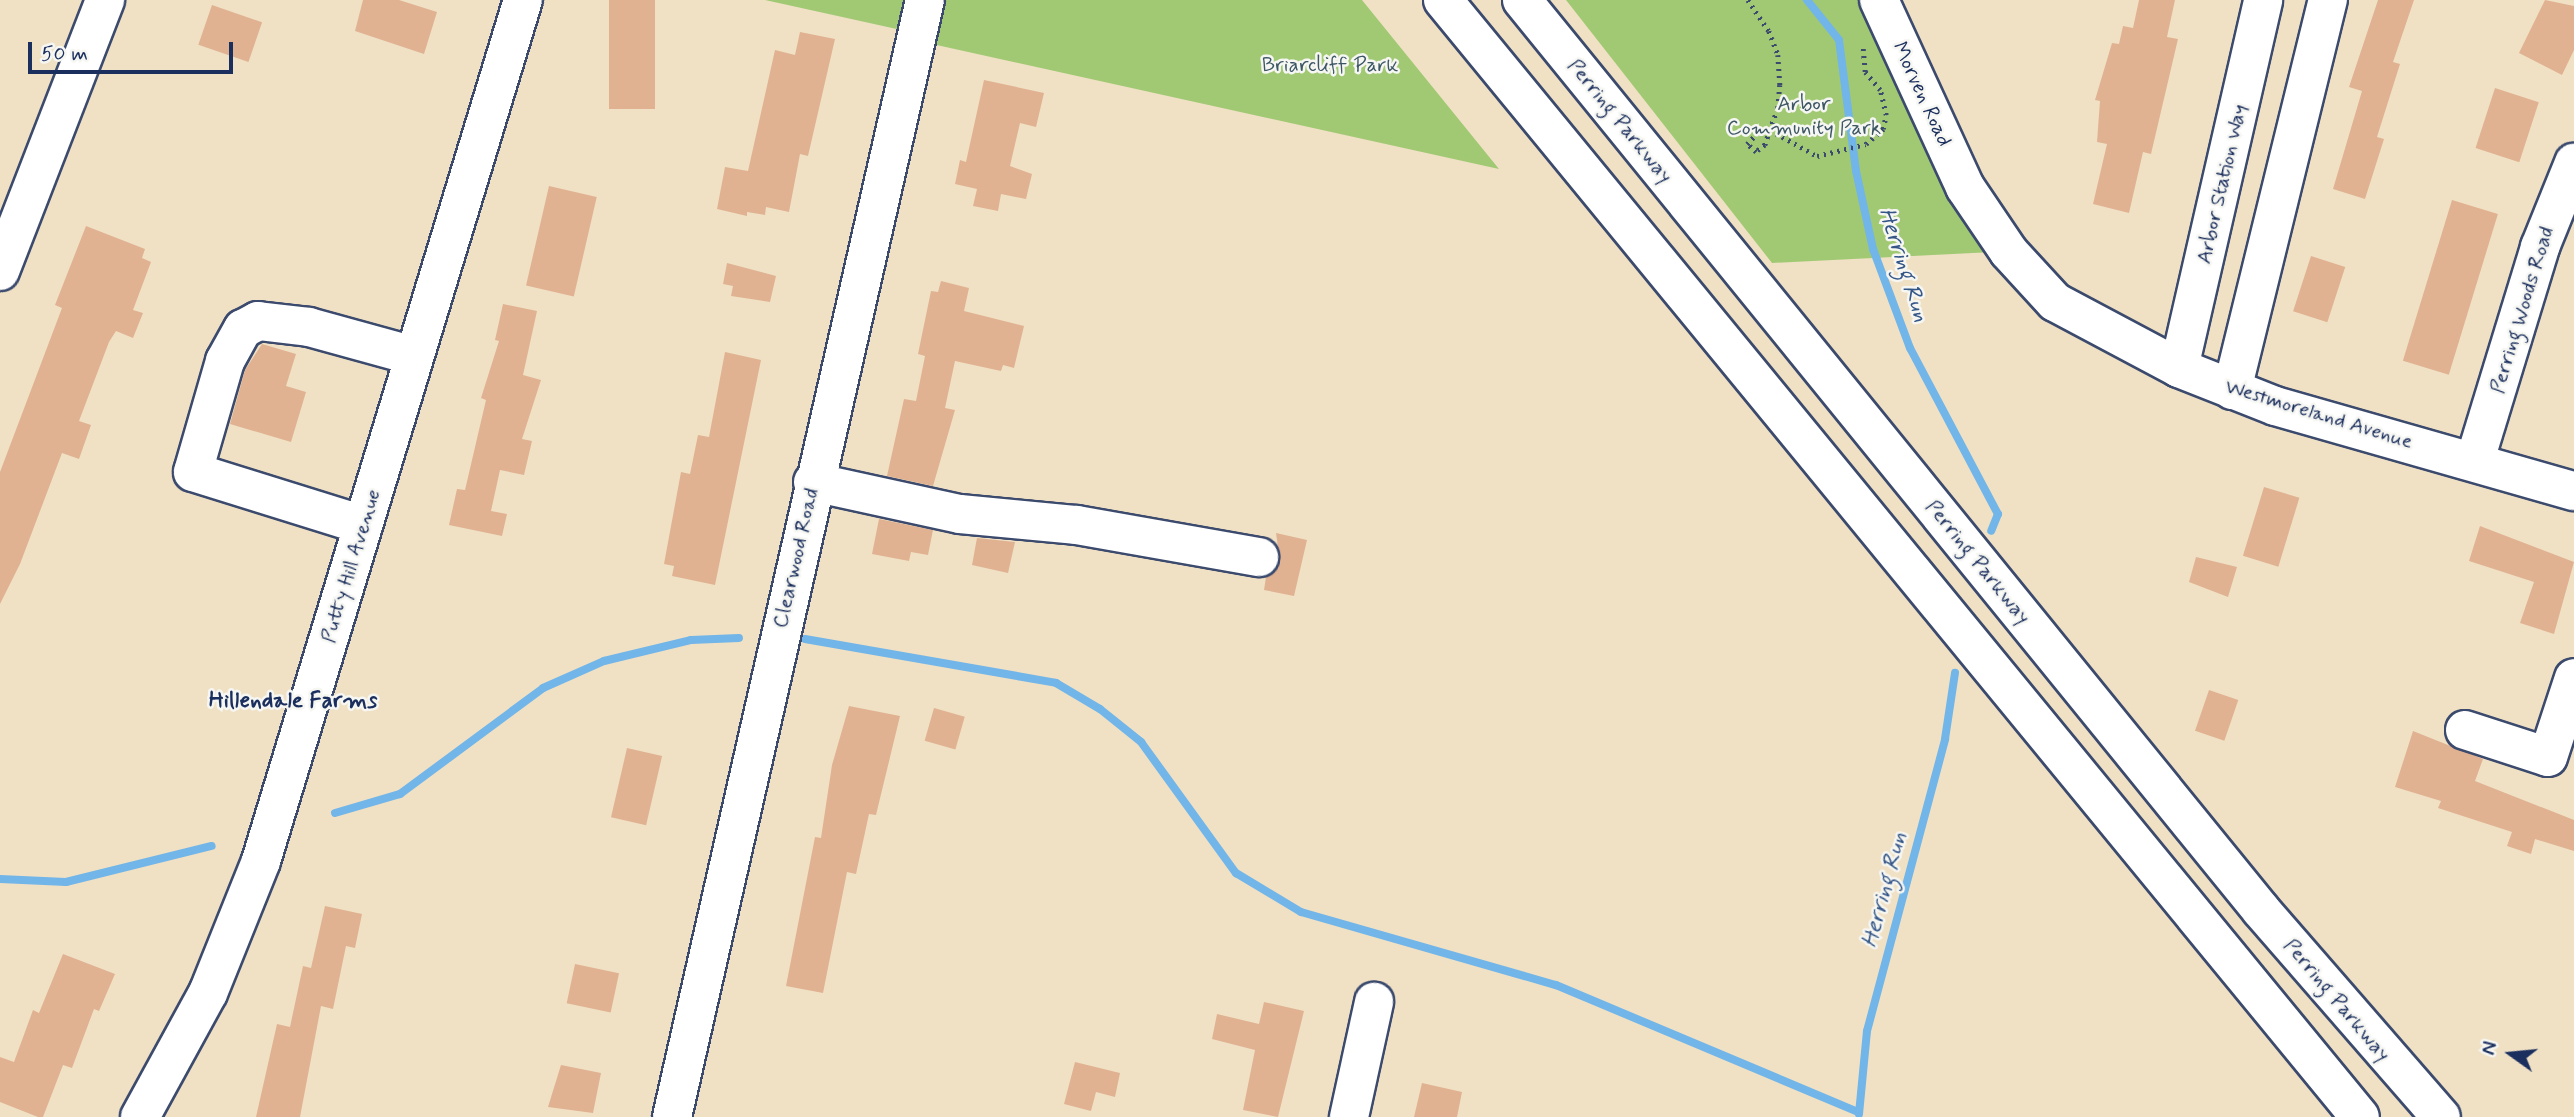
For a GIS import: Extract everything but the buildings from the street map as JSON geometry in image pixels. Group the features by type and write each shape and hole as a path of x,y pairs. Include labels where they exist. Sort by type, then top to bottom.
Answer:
{"street":[{"path":"0,271 105,0"},
{"name":"Putty Hill Avenue","path":"140,1117 208,993 244,909 523,0"},
{"name":"Clearwood Road","path":"672,1117 813,482 925,0"},
{"path":"1443,0 2207,936 2360,1117"},
{"name":"Perring Parkway","path":"1522,0 2260,910 2441,1117"},
{"name":"Morven Road","path":"1879,0 1965,187"},
{"name":"Arbor Station Way","path":"2179,368 2263,0"},
{"path":"2232,390 2328,0"},
{"name":"Perring Woods Road","path":"2475,460 2540,247 2574,163"},
{"name":"Westmoreland Avenue","path":"1965,187 2010,252 2055,302 2179,368 2232,390 2310,416 2475,460 2574,491"},
{"path":"363,525 193,472 225,361 243,329 258,321 309,327 414,356"},
{"path":"813,482 960,514 1077,525 1259,557"},
{"path":"2465,730 2548,757 2574,678"},
{"path":"1349,1117 1374,1002"}],"path":[{"path":"1748,0 1769,31 1779,55 1778,109 1770,130 1765,145 1756,152 1747,144 1758,132 1770,130 1816,156 1866,144 1883,129 1886,115 1880,90 1865,72 1864,43"}],"green space":[{"name":"Briarcliff Park","path":"765,0 1362,0 1499,169 932,44 933,37"},
{"name":"Arbor Community Park","path":"1566,0 1879,0 1993,252 1772,263"}],"waterway":[{"name":"Herring Run","path":"1807,0 1839,40 1856,171 1873,249 1910,348 1998,514 1991,531"},
{"path":"335,813 400,794 543,688 604,661 691,640 739,638"},
{"path":"805,639 1056,683 1100,709 1141,742 1236,873 1301,912 1556,985 1858,1112"},
{"name":"Herring Run","path":"1859,1114 1867,1031 1945,739 1955,673"},
{"path":"0,879 66,882 212,846"}],"district":[{"name":"Hillendale Farms","path":"293,701"}]}
